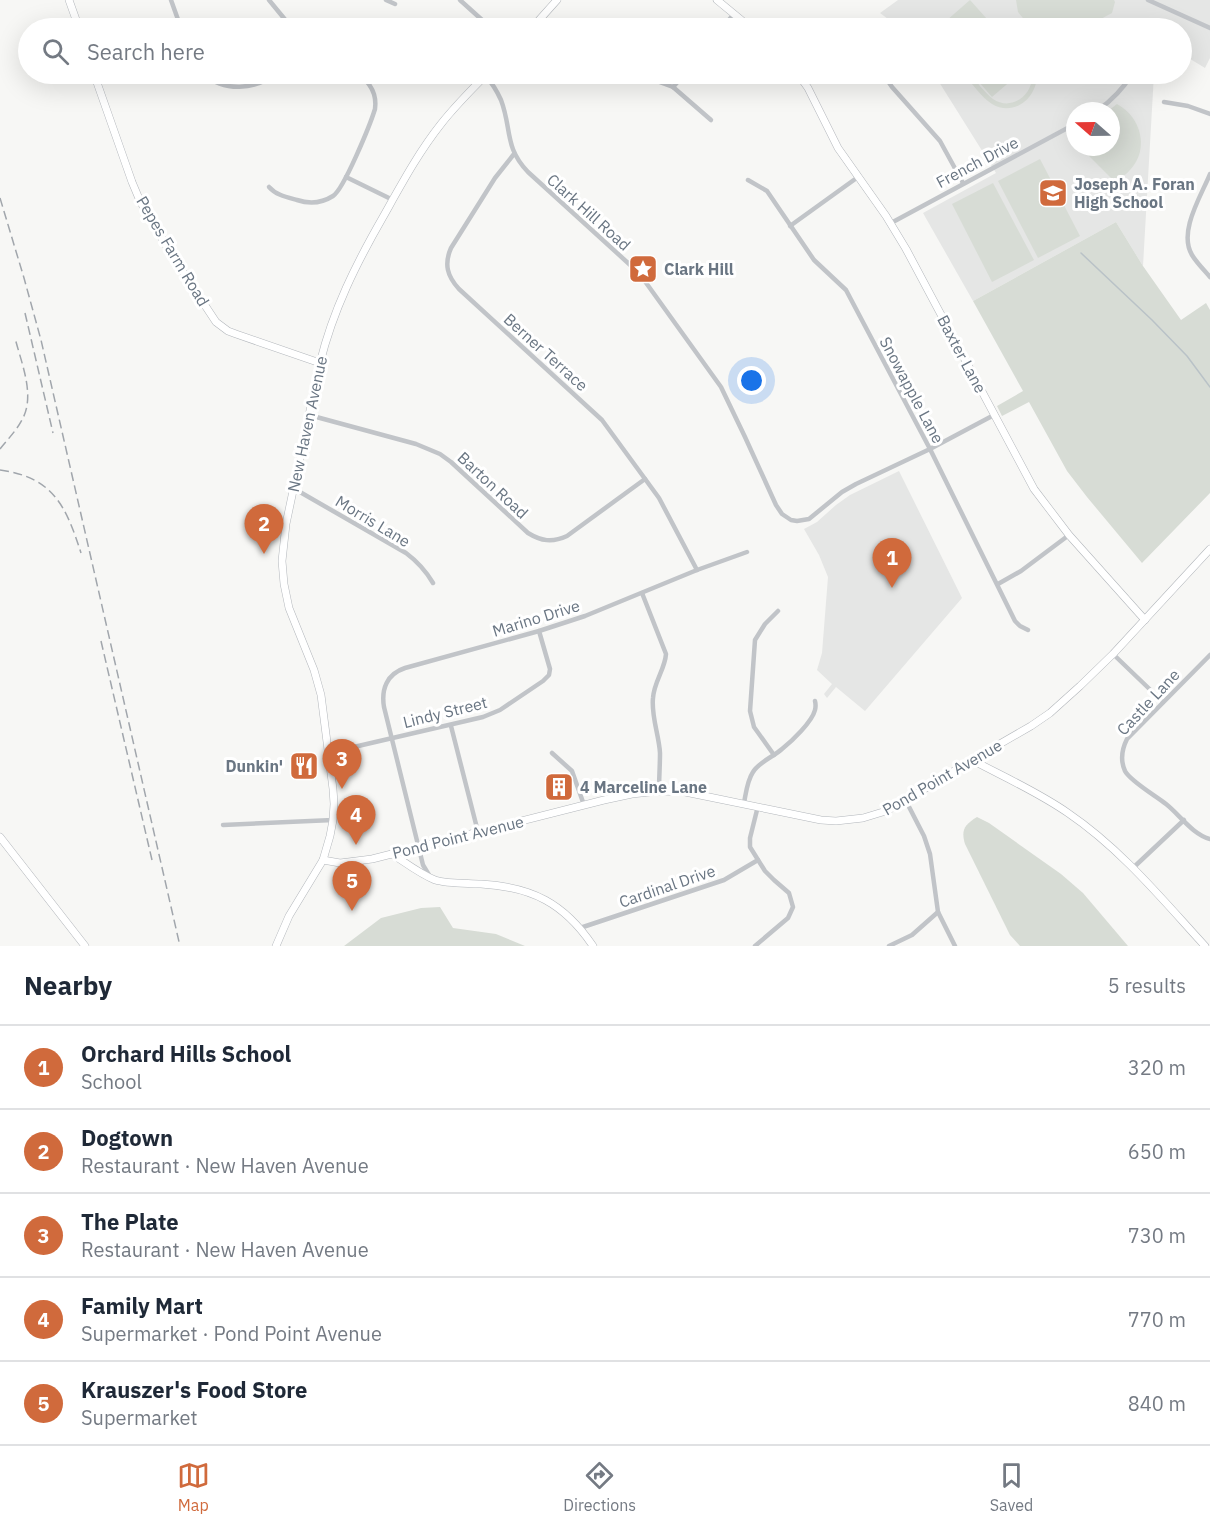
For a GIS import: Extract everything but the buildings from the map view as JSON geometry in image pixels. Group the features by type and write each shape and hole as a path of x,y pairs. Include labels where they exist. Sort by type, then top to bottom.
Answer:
{"main road":[{"path":"69,0 75,18"},
{"path":"541,18 557,0"},
{"path":"717,0 739,18"},
{"name":"Pepes Farm Road","path":"98,84 140,201 173,257 216,322 228,331 320,363"},
{"name":"New Haven Avenue","path":"276,946 289,916 323,860 333,820 333,789 321,695 293,622 284,584 282,553 293,488 320,363 339,301 364,250 420,153 441,124 476,84"},
{"name":"Baxter Lane","path":"805,84 838,148 891,223 1034,489 1069,536 1145,620"},
{"name":"Pond Point Avenue","path":"323,860 346,863 392,854 625,795 659,791 685,792 821,820 843,820 876,815 906,801 1050,713 1073,694 1113,654 1210,549"},
{"path":"972,760 1068,813 1112,847 1134,867 1205,946"},
{"path":"0,837 85,946"},
{"path":"392,854 442,881 504,886 526,891 551,902 580,928 593,946"}],"street":[{"path":"171,0 178,18"},
{"path":"269,0 284,18"},
{"path":"386,0 395,4"},
{"path":"460,0 480,18"},
{"path":"1148,0 1188,18"},
{"path":"731,18 734,14"},
{"path":"1192,20 1210,28"},
{"path":"222,84 247,87 258,84"},
{"path":"269,187 274,193 299,201 320,202 337,192 374,114 375,97 369,84"},
{"name":"Clark Hill Road","path":"492,84 501,101 514,154 528,172 639,273 721,387 782,514 791,520 809,519 849,488 930,449"},
{"path":"665,84 674,87 711,120"},
{"path":"890,84 940,141 963,183"},
{"path":"1108,102 1126,84"},
{"path":"1164,102 1188,106 1210,114"},
{"name":"French Drive","path":"891,223 1066,129"},
{"name":"Berner Terrace","path":"514,154 495,178 452,248 447,260 448,273 459,289 603,420 659,498 697,570"},
{"path":"1210,174 1188,228 1187,238 1192,256 1210,278"},
{"path":"346,177 393,200"},
{"path":"790,226 858,177"},
{"name":"Snowapple Lane","path":"748,180 768,191 814,260 846,290 930,449 1016,621 1028,630"},
{"name":"Barton Road","path":"309,415 416,444 440,454 528,533 548,541 567,536 645,479"},
{"path":"930,449 994,415"},
{"name":"Morris Lane","path":"293,488 406,553 417,561 433,583"},
{"path":"998,584 1069,536"},
{"name":"Marino Drive","path":"433,878 425,870 384,706 383,696 386,684 394,673 585,616 747,552"},
{"path":"642,593 666,654 666,660 654,688 652,705 660,753 659,791"},
{"path":"774,755 754,727 750,711 755,640 765,624 778,611"},
{"name":"Lindy Street","path":"328,753 451,726 494,714 549,675 550,669 539,631"},
{"path":"1113,654 1163,702"},
{"name":"Castle Lane","path":"1210,655 1127,739 1122,750 1125,771 1167,804 1199,834 1210,839"},
{"path":"744,803 753,771 783,748 806,724 815,711 814,701"},
{"path":"451,726 478,832"},
{"path":"552,753 572,771 584,805"},
{"path":"906,801 924,836 930,854 938,912 955,946"},
{"path":"754,946 788,918 793,903 789,893 774,880 752,850 750,841 758,806"},
{"path":"223,825 333,820"},
{"path":"1134,867 1184,820"},
{"name":"Cardinal Drive","path":"580,928 724,880 758,860"},
{"path":"889,946 912,935 938,912"}],"shaded area":[{"path":"898,0 1210,0 1210,58 1205,68 1192,60 1192,18 887,18 880,13"},
{"path":"970,0 986,18 949,18"},
{"path":"1016,0 1114,0 1115,2 1112,13 1103,18 1023,18 1018,12"},
{"name":"Joseph A. Foran High School","path":"940,84 1153,84 1143,266 1116,222 973,301 923,213 996,173"},
{"path":"972,84 979,84 993,99 1000,102 1014,102 1026,94 1031,84 1036,84 1029,98 1016,107 1000,107 992,104"},
{"path":"981,84 1007,84 992,97"},
{"path":"1120,106 1137,125 1141,143 1136,162 1127,173 1114,181 1089,156 1120,156"},
{"path":"1040,159 1080,236 1038,258 998,181"},
{"path":"993,183 1034,260 992,282 952,204"},
{"path":"1116,222 1143,266 1181,320 1206,303 1210,310 1210,493 1142,563 1067,471 1029,402 1002,416 997,406 1023,391 973,301"},
{"path":"899,471 962,598 865,711 836,687 827,698 824,694 832,684 817,670 822,653 828,577 804,529 817,522 850,495"},
{"path":"977,817 1061,874 1083,893 1128,946 1020,946 1010,935 965,844 963,835 965,828"},
{"path":"440,907 453,928 496,934 525,946 344,946 381,918 421,908"}],"waterway":[{"path":"1081,253 1187,356 1210,387"}],"railway":[{"path":"0,198 41,340 180,946"},
{"path":"25,313 53,433"},
{"path":"0,449 18,427 28,399 26,378 15,338"},
{"path":"0,470 33,479 55,496 69,521 81,553"},
{"path":"101,641 152,860"}],"place":[{"name":"Joseph A. Foran High School","path":"1053,193"},
{"name":"Clark Hill","path":"643,269"},
{"name":"Dogtown","path":"264,554"},
{"name":"Orchard Hills School","path":"892,588"},
{"name":"Dunkin'","path":"304,766"},
{"name":"4 Marceline Lane","path":"559,787"},
{"name":"The Plate","path":"342,789"},
{"name":"Family Mart","path":"356,845"},
{"name":"Krauszer's Food Store","path":"352,911"}]}
